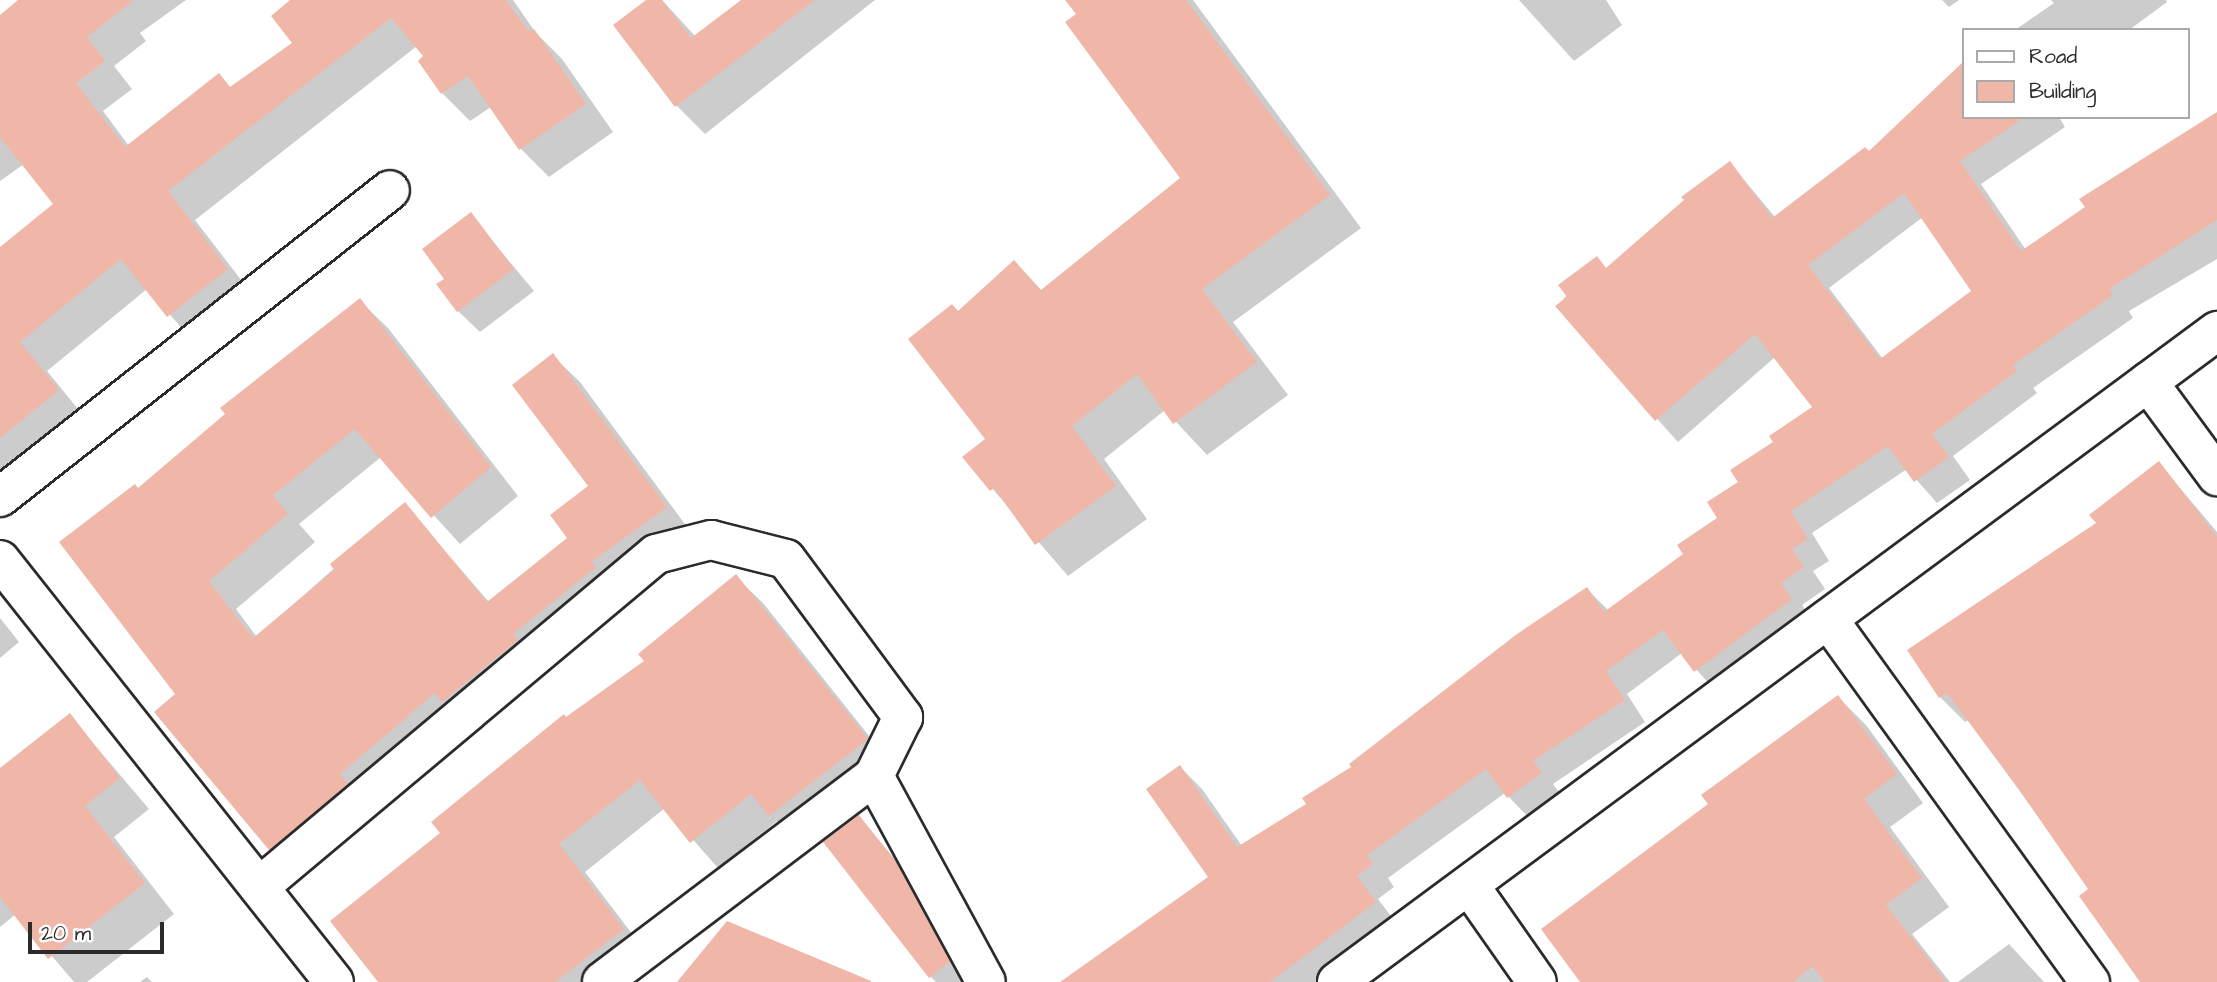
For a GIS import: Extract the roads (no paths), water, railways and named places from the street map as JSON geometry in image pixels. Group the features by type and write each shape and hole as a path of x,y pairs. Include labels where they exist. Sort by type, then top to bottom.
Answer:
{"street":[{"path":"0,497 390,190"},
{"path":"1337,982 2217,331"},
{"path":"2148,382 2217,476"},
{"path":"259,887 656,554 711,540 786,559 903,717 874,776 603,982"},
{"path":"0,561 334,982"},
{"path":"1828,619 2090,982"},
{"path":"874,776 986,982"},
{"path":"1469,884 1537,982"}]}
